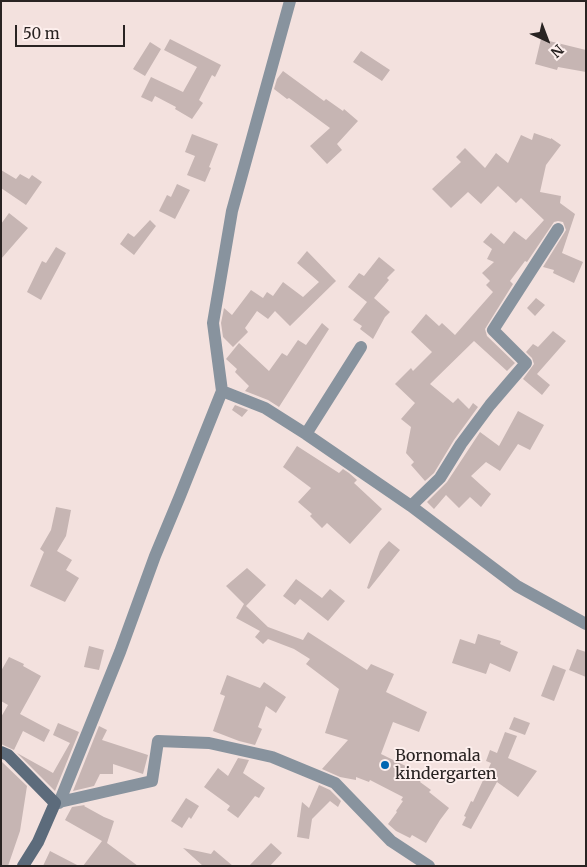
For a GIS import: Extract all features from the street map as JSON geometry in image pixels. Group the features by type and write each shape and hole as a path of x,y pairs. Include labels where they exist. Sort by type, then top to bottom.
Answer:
{"main road":[{"path":"1,752 8,755 57,803 38,842 22,866"}],"street":[{"path":"57,803 120,652 155,556 222,391 213,323 232,210 290,1"},
{"path":"411,506 440,478 466,436 526,363 493,330 558,229"},
{"path":"306,434 361,347"},
{"path":"222,391 265,408 306,434 411,506 517,586 586,624"},
{"path":"57,803 152,781 158,741 209,743 272,757 335,783 392,841 429,866"}],"building":[{"path":"170,39 221,65 215,77 212,75 199,100 203,103 192,119 175,109 176,107 155,96 152,102 141,97 151,77 183,92 197,67 164,50"},
{"path":"541,39 586,50 586,72 558,67 557,70 535,64"},
{"path":"150,42 161,49 145,76 133,69"},
{"path":"361,51 390,70 382,81 353,62"},
{"path":"283,71 324,101 326,99 343,111 344,109 358,121 337,144 342,150 327,164 310,146 330,128 274,89 277,79"},
{"path":"534,133 551,138 561,145 546,165 540,192 561,196 560,203 575,214 562,253 583,262 574,283 553,273 554,270 543,267 566,230 563,222 554,222 527,262 525,261 510,281 513,284 485,329 487,336 515,363 507,371 474,341 430,384 453,403 458,398 469,409 473,403 478,407 454,440 434,473 425,481 411,465 414,462 406,453 411,427 401,419 415,403 395,384 411,368 413,371 432,352 411,332 426,314 439,326 442,323 455,335 493,292 486,285 490,281 482,273 494,262 487,259 492,249 483,242 491,233 504,244 514,231 526,240 544,220 521,198 516,203 498,186 481,204 468,192 451,208 432,189 461,162 456,157 465,148 485,168 496,153 508,163 521,135 532,140"},
{"path":"192,134 218,144 205,182 187,175 195,156 185,152"},
{"path":"1,170 16,179 20,174 29,179 32,175 42,182 26,205 1,188"},
{"path":"177,184 190,190 175,219 159,211 167,195 171,197"},
{"path":"9,213 28,228 1,259 1,224"},
{"path":"150,220 156,226 134,255 120,244 128,233 134,237"},
{"path":"56,247 66,253 41,300 27,292 42,261 46,263"},
{"path":"307,251 336,281 290,326 275,311 268,319 257,311 245,328 248,332 233,347 223,337 221,323 224,308 232,315 251,290 263,298 267,292 273,296 283,282 303,297 319,282 297,263"},
{"path":"379,257 395,270 387,278 389,280 374,298 390,312 385,317 373,339 360,329 362,326 353,320 367,302 348,287 359,273 364,276"},
{"path":"536,298 545,305 535,316 527,308"},
{"path":"322,323 329,329 279,407 268,400 245,391 249,386 235,372 237,369 226,359 239,343 269,371 282,353 287,356 298,340 306,345"},
{"path":"553,331 566,341 537,374 550,385 542,395 523,379 534,364 532,358 526,352 533,344 538,347"},
{"path":"235,405 248,410 242,417 232,410"},
{"path":"518,411 544,425 530,450 518,444 500,471 486,462 471,476 491,494 481,507 470,497 459,508 446,495 434,509 427,502 447,482 480,432 499,446"},
{"path":"297,446 339,473 343,469 349,473 357,480 354,483 382,509 350,544 327,523 322,528 310,516 312,514 298,502 311,488 283,467"},
{"path":"56,507 71,510 66,536 57,551 72,560 66,570 79,578 65,602 30,586 44,552 40,549 51,530"},
{"path":"389,541 400,550 369,589 367,588 380,551"},
{"path":"247,568 266,585 246,606 268,627 303,640 308,632 367,670 371,664 394,674 386,692 427,712 419,732 393,722 381,754 424,775 420,782 449,808 426,843 412,835 410,838 396,831 388,824 397,812 403,797 370,780 369,782 356,777 356,780 340,777 322,769 348,740 325,733 339,689 306,664 310,659 294,649 268,639 263,644 255,637 260,631 236,618 244,604 226,586"},
{"path":"296,579 322,598 330,589 345,601 328,621 300,599 295,605 283,596"},
{"path":"478,634 501,641 500,644 518,652 510,672 490,663 486,674 452,663 460,639 475,644"},
{"path":"89,646 104,650 99,670 84,667"},
{"path":"577,649 586,652 586,677 569,670"},
{"path":"9,657 24,664 23,666 41,676 20,714 50,730 44,742 23,731 14,750 1,744 1,717 8,705 1,701 1,671"},
{"path":"553,665 566,670 554,701 541,696"},
{"path":"227,675 260,688 264,682 286,697 276,713 266,706 258,727 262,729 255,745 213,731 225,696 220,694"},
{"path":"514,717 530,723 525,735 509,729"},
{"path":"58,723 79,732 55,791 17,753 53,773 70,743 53,735"},
{"path":"99,726 107,730 102,740 148,755 143,774 113,764 113,774 100,774 94,786 73,791"},
{"path":"505,732 517,736 508,758 537,771 518,797 497,782 471,829 462,825 466,817 464,816 471,801 473,802 491,763 486,761 490,750 497,753"},
{"path":"238,758 249,760 243,773 265,788 259,798 255,796 238,818 227,810 230,806 204,787 218,768 228,776"},
{"path":"1,761 27,786 20,831 8,866 1,866"},
{"path":"319,785 330,790 341,801 338,807 330,801 312,819 309,839 297,837 302,802 309,808"},
{"path":"186,798 199,806 191,819 189,817 182,828 171,821"},
{"path":"85,805 114,821 107,843 138,866 83,866 102,841 65,820 72,807"},
{"path":"271,843 282,853 270,866 249,866"},
{"path":"183,848 211,854 214,850 233,866 203,866"},
{"path":"50,851 79,866 43,866"}],"place":[{"name":"Bornomala kindergarten","path":"385,765"}]}
